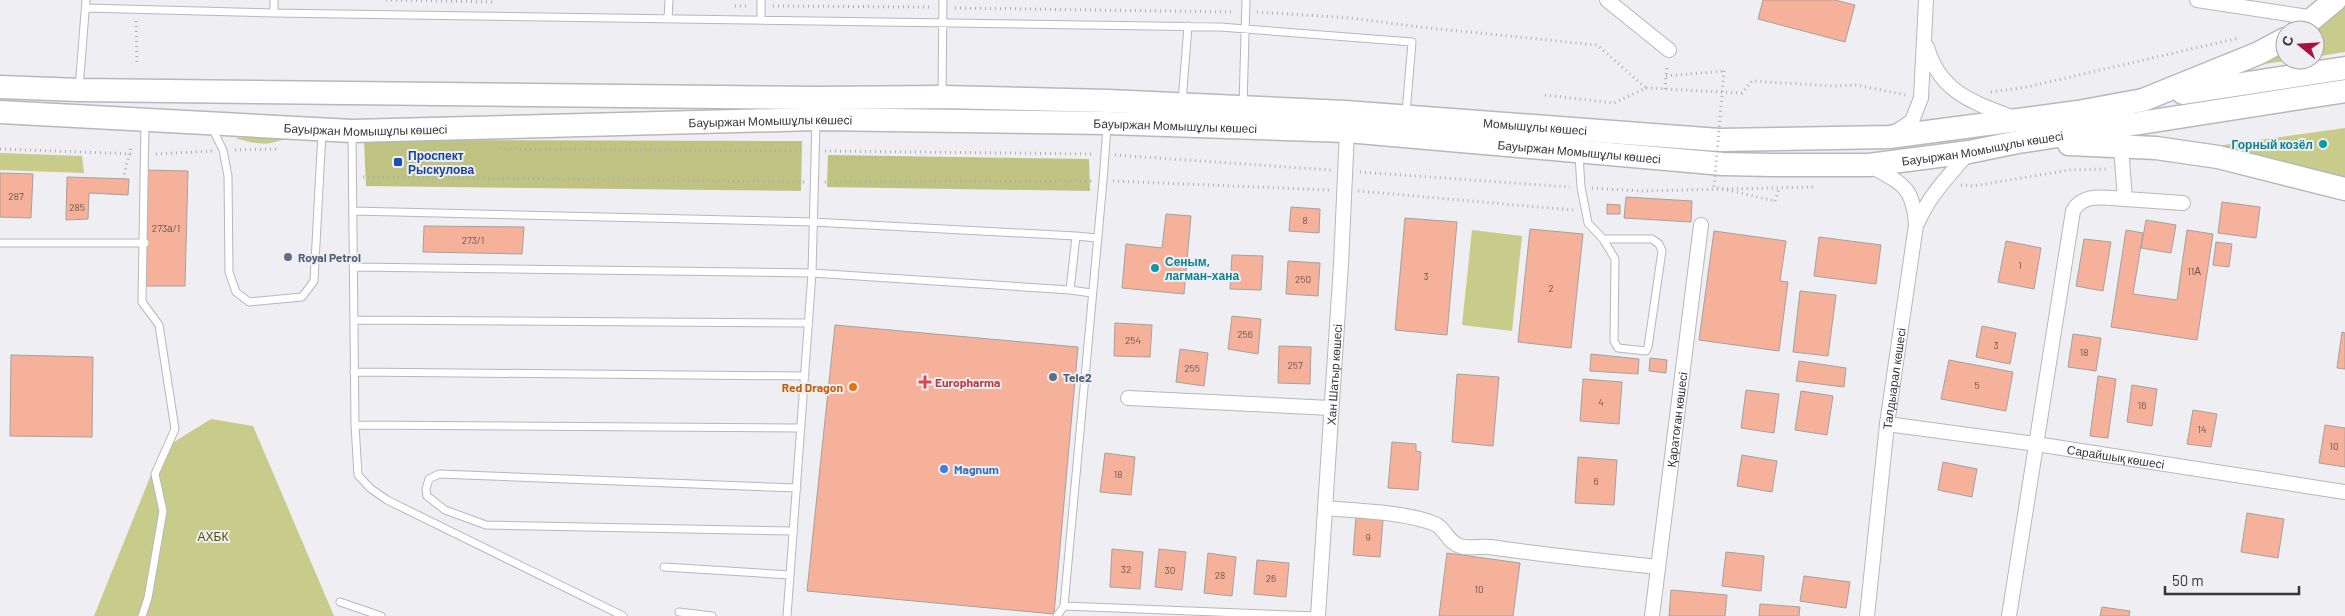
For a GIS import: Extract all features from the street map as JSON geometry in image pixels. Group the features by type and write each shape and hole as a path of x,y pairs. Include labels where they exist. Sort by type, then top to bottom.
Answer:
{"main road":[{"path":"2312,20 2335,0"},
{"path":"2143,100 2260,53 2275,45"},
{"path":"2143,100 2345,68"},
{"name":"Бауыржан Момышұлы көшесі","path":"0,87 816,109 1107,112 1182,105"},
{"name":"Бауыржан Момышұлы көшесі","path":"0,112 352,131 816,109 942,97 1723,164 1869,166 1969,152 2018,142 2345,92"},
{"name":"Момышұлы көшесі","path":"1182,105 1406,116 1719,140 1889,137 2078,112 2143,100"},
{"path":"2018,142 2122,158 2156,148 2218,157 2345,190"}],"street":[{"path":"1607,0 1669,50"},
{"path":"1889,137 1912,120 1921,98 1926,0"},
{"path":"2197,0 2289,20"},
{"path":"1924,39 1929,57 1937,73 1945,82 1963,97 2018,119"},
{"name":"Хан Шатыр көшесі","path":"1317,616 1341,264 1342,190 1347,131"},
{"path":"1916,225 1930,197 1969,152"},
{"path":"2122,158 2125,199"},
{"name":"Талдыарал көшесі","path":"1867,616 1886,424 1916,225 1915,206 1910,193 1902,185 1869,166"},
{"path":"2009,616 2073,211 2078,202 2090,197 2182,203"},
{"name":"Қаратоған көшесі","path":"1652,616 1702,225"},
{"path":"1128,398 1331,408"},
{"name":"Сарайшық көшесі","path":"1886,424 2036,444 2345,492"},
{"path":"1325,508 1397,515 1435,524 1445,532 1449,540 1461,546 1489,547 1522,553 1658,567"}],"lane":[{"path":"79,90 86,0"},
{"path":"274,0 274,13"},
{"path":"668,19 669,0"},
{"path":"761,0 761,20"},
{"path":"942,97 943,0"},
{"path":"1243,108 1246,0"},
{"path":"86,8 274,13 1188,26 1412,42 1406,116"},
{"path":"1182,105 1188,26"},
{"path":"787,616 812,273 816,109"},
{"path":"1057,616 1064,606 1097,238 1104,181 1107,112"},
{"path":"142,616 148,598 163,510 154,474 175,429 158,325 142,302 145,243 145,120"},
{"path":"209,124 223,150 228,176 229,272 236,292 249,302 302,297 314,281 322,129"},
{"path":"352,131 354,372 358,475 370,488 387,500 623,616"},
{"path":"1579,152 1581,187 1588,223 1604,238 1615,259 1614,341 1618,348 1646,351 1662,252 1659,244 1652,239 1604,238"},
{"path":"353,211 813,222 1097,238"},
{"path":"1070,290 1076,236"},
{"path":"0,243 145,243"},
{"path":"353,267 812,273 1092,293"},
{"path":"354,320 809,323"},
{"path":"354,372 805,376"},
{"path":"355,425 801,428"},
{"path":"794,531 486,525 445,510 427,496 426,489 429,479 439,474 797,488"},
{"path":"664,566 790,575"},
{"path":"340,602 381,616"},
{"path":"1064,606 1182,613 1317,616"},
{"path":"679,612 712,616"}],"path":[{"path":"135,10 137,63"},
{"path":"1963,97 2027,87 2246,36"},
{"path":"1664,89 1669,50"},
{"path":"1666,76 1724,71 1714,187 1775,201 1779,188"},
{"path":"1545,95 1614,103 1646,88 1742,93 1752,81 1833,86 1856,85 1915,97"},
{"path":"123,179 134,141"},
{"path":"0,149 145,154 282,148"},
{"path":"499,149 1105,154 1642,191 1817,187"},
{"path":"1943,184 1973,186 2070,170 2122,158"},
{"path":"352,177 814,182 1104,181 1342,190 1574,210"}],"green space":[{"path":"2345,2 2345,52 2325,55 2325,21"},
{"path":"2275,54 2275,62 2258,65"},
{"path":"2345,128 2345,182 2209,147"},
{"path":"295,134 266,144 235,138"},
{"path":"364,140 802,141 801,191 366,186"},
{"path":"0,153 82,156 84,173 0,170"},
{"path":"828,155 1089,159 1090,191 827,187"},
{"path":"1472,230 1522,236 1512,331 1462,325"},
{"name":"АХБК","path":"211,419 253,426 334,616 94,616 161,450"}],"building":[{"path":"1763,0 1835,0 1855,5 1845,42 1758,19"},
{"path":"147,170 188,171 185,286 145,286"},
{"path":"0,173 33,174 31,218 0,217"},
{"path":"67,177 129,179 128,195 89,193 88,219 66,220"},
{"path":"1626,197 1692,201 1691,222 1624,218"},
{"path":"2222,202 2260,207 2256,238 2218,233"},
{"path":"1607,204 1620,205 1620,214 1607,214"},
{"path":"1291,207 1320,209 1319,233 1289,231"},
{"name":"Сеным, лагман-хана","path":"1166,214 1191,216 1184,294 1122,288 1126,244 1162,248"},
{"path":"1405,218 1457,222 1447,335 1395,330"},
{"path":"2146,220 2176,225 2171,253 2141,248"},
{"path":"424,226 524,227 522,254 423,252"},
{"path":"1530,229 1583,234 1571,348 1518,342"},
{"path":"2126,230 2143,233 2133,294 2177,300 2187,230 2213,234 2197,340 2111,327"},
{"path":"1714,231 1786,241 1780,281 1788,282 1779,351 1699,340"},
{"path":"1819,237 1881,245 1876,284 1814,276"},
{"path":"2084,239 2111,242 2103,291 2076,286"},
{"path":"2006,241 2041,248 2034,289 1998,282"},
{"path":"2216,242 2232,244 2229,267 2213,265"},
{"path":"1232,255 1263,256 1261,290 1230,289"},
{"path":"1288,261 1320,263 1318,296 1286,294"},
{"path":"1800,291 1836,295 1828,356 1793,352"},
{"path":"1232,316 1261,319 1258,354 1228,349"},
{"path":"1115,323 1152,325 1150,357 1114,356"},
{"name":"Magnum","path":"835,325 1078,347 1054,614 807,591"},
{"path":"1982,326 2016,333 2010,364 1976,357"},
{"path":"2342,332 2345,333 2345,369 2337,368"},
{"path":"2073,334 2101,338 2096,371 2068,367"},
{"path":"1279,346 1311,347 1310,384 1278,383"},
{"path":"1180,349 1208,353 1204,386 1176,382"},
{"path":"1591,354 1639,359 1638,374 1590,371"},
{"path":"11,355 93,357 92,437 10,436"},
{"path":"1650,358 1667,360 1666,373 1649,371"},
{"path":"1949,360 2013,372 2006,411 1941,399"},
{"path":"1799,361 1846,368 1844,387 1796,381"},
{"path":"1457,374 1499,377 1493,446 1452,442"},
{"path":"2098,376 2116,379 2108,438 2090,436"},
{"path":"1583,379 1622,382 1619,424 1580,421"},
{"path":"2132,385 2157,389 2152,426 2127,422"},
{"path":"1746,390 1779,394 1774,433 1741,428"},
{"path":"1801,391 1833,396 1827,435 1795,430"},
{"path":"2193,410 2217,414 2211,447 2187,444"},
{"path":"2325,425 2345,428 2345,467 2319,463"},
{"path":"1392,442 1416,444 1416,451 1421,452 1418,490 1388,488"},
{"path":"1105,453 1135,457 1131,495 1100,492"},
{"path":"1742,455 1777,461 1772,492 1737,486"},
{"path":"1578,457 1617,460 1614,505 1575,503"},
{"path":"1943,462 1977,469 1972,497 1938,490"},
{"path":"2247,513 2284,519 2278,558 2241,552"},
{"path":"1356,517 1383,520 1380,557 1353,555"},
{"path":"1112,549 1143,552 1140,589 1110,587"},
{"path":"1159,549 1186,552 1182,590 1155,587"},
{"path":"1726,552 1764,556 1761,591 1722,586"},
{"path":"1208,553 1236,557 1232,596 1204,593"},
{"path":"1447,553 1520,563 1513,616 1439,616"},
{"path":"1257,560 1289,563 1286,597 1254,594"},
{"path":"1804,576 1850,582 1846,608 1800,601"},
{"path":"1671,590 1727,595 1725,616 1669,616"},
{"path":"1760,604 1800,607 1799,616 1759,616"},
{"path":"2102,607 2130,611 2129,616 2100,616"}],"place":[{"name":"Горный козёл","path":"2323,144"},
{"name":"Проспект Рыскулова","path":"398,162"},
{"name":"Royal Petrol","path":"288,257"},
{"name":"Сеным, лагман-хана","path":"1155,268"},
{"name":"Tele2","path":"1053,377"},
{"name":"Europharma","path":"925,382"},
{"name":"Red Dragon","path":"853,387"},
{"name":"Magnum","path":"944,469"}]}
